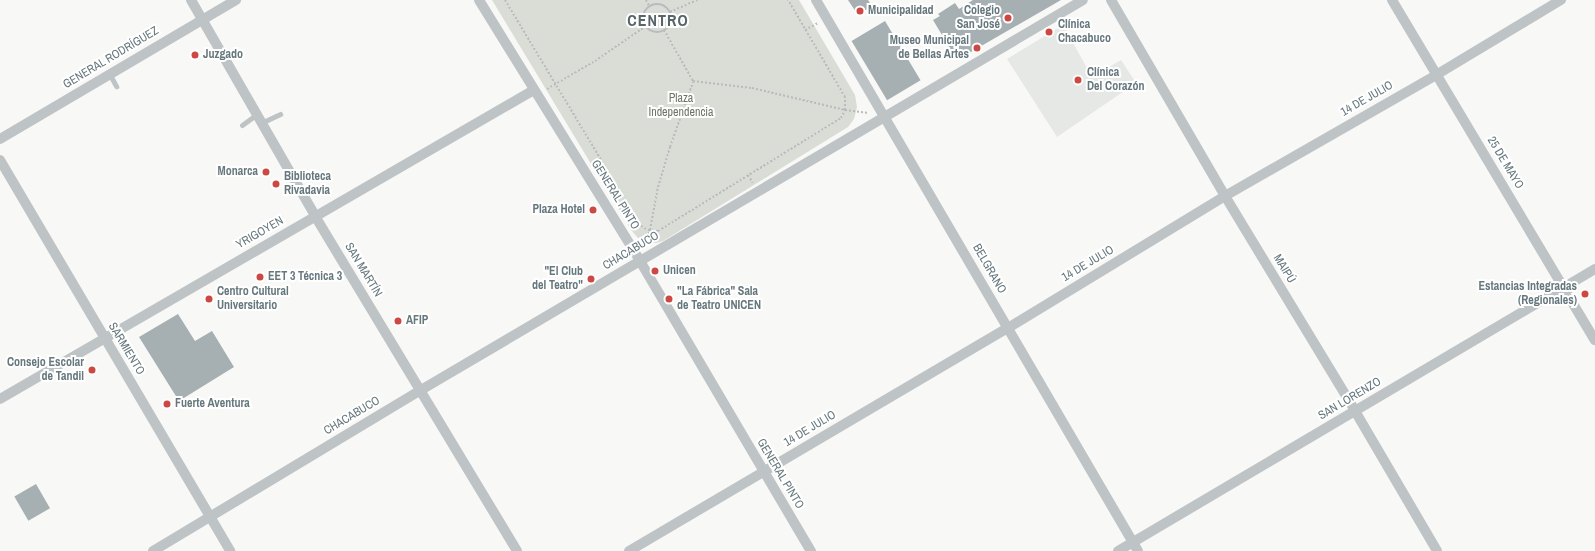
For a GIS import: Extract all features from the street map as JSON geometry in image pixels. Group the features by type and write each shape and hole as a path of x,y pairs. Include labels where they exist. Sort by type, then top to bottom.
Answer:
{"street":[{"name":"SAN MARTÍN","path":"191,0 315,216 517,551"},
{"name":"GENERAL RODRÍGUEZ","path":"0,139 236,0"},
{"name":"GENERAL PINTO","path":"479,0 640,261 763,472 811,551"},
{"name":"BELGRANO","path":"816,0 1138,551"},
{"name":"CHACABUCO","path":"153,551 421,390 1083,0"},
{"name":"MAIPÚ","path":"1111,0 1225,196 1355,411 1437,551"},
{"name":"25 DE MAYO","path":"1392,0 1565,287 1595,340"},
{"name":"14 DE JULIO","path":"629,551 1008,328 1225,196 1436,75 1561,0"},
{"name":"YRIGOYEN","path":"0,399 315,216 536,93"},
{"name":"SARMIENTO","path":"0,160 230,551"},
{"name":"SAN LORENZO","path":"1118,551 1595,269"}],"lane":[{"path":"110,75 116,86"},
{"path":"242,125 260,118 280,114"}],"path":[{"path":"505,0 641,226 650,230 658,231 841,118 845,110 845,97 788,0"},
{"path":"646,0 650,6"},
{"path":"670,12 697,0"},
{"path":"660,4 670,12 670,22 664,30 653,31 646,26 644,17 650,6 660,4"},
{"path":"805,30 826,18"},
{"path":"536,93 595,61 646,26"},
{"path":"640,261 650,230 658,187 670,147 693,82 664,30"},
{"path":"693,82 752,88 845,110 885,116"}],"shaded area":[{"name":"Clínica Del Corazón","path":"1063,25 1092,77 1121,60 1136,83 1057,137 1007,59"}],"green space":[{"name":"Plaza Independencia","path":"492,0 799,0 855,95 857,107 854,119 848,127 663,241 656,243 645,242 638,238 631,230"}],"building":[{"name":"Municipalidad","path":"848,0 868,0 872,6 858,15"},
{"path":"973,0 1061,0 957,60 933,20 940,16 938,14 955,3 959,9"},
{"path":"885,21 921,80 887,100 852,41"},
{"path":"178,314 195,341 212,331 234,367 179,401 139,337"},
{"path":"36,484 50,508 28,521 14,496"}],"place":[{"name":"Municipalidad","path":"860,11"},
{"name":"Colegio San José","path":"1008,18"},
{"name":"Clínica Chacabuco","path":"1049,32"},
{"name":"Museo Municipal de Bellas Artes","path":"977,48"},
{"name":"Juzgado","path":"195,55"},
{"name":"Clínica Del Corazón","path":"1078,80"},
{"name":"Monarca","path":"266,172"},
{"name":"Biblioteca Rivadavia","path":"276,184"},
{"name":"Plaza Hotel","path":"593,210"},
{"name":"Unicen","path":"655,271"},
{"name":"EET 3 Técnica 3","path":"260,277"},
{"name":"\"El Club del Teatro\"","path":"591,279"},
{"name":"Estancias Integradas (Regionales)","path":"1585,294"},
{"name":"Centro Cultural Universitario","path":"209,299"},
{"name":"\"La Fábrica\" Sala de Teatro UNICEN","path":"669,299"},
{"name":"AFIP","path":"398,321"},
{"name":"Consejo Escolar de Tandil","path":"92,370"},
{"name":"Fuerte Aventura","path":"167,404"}],"district":[{"name":"CENTRO","path":"658,20"}]}
